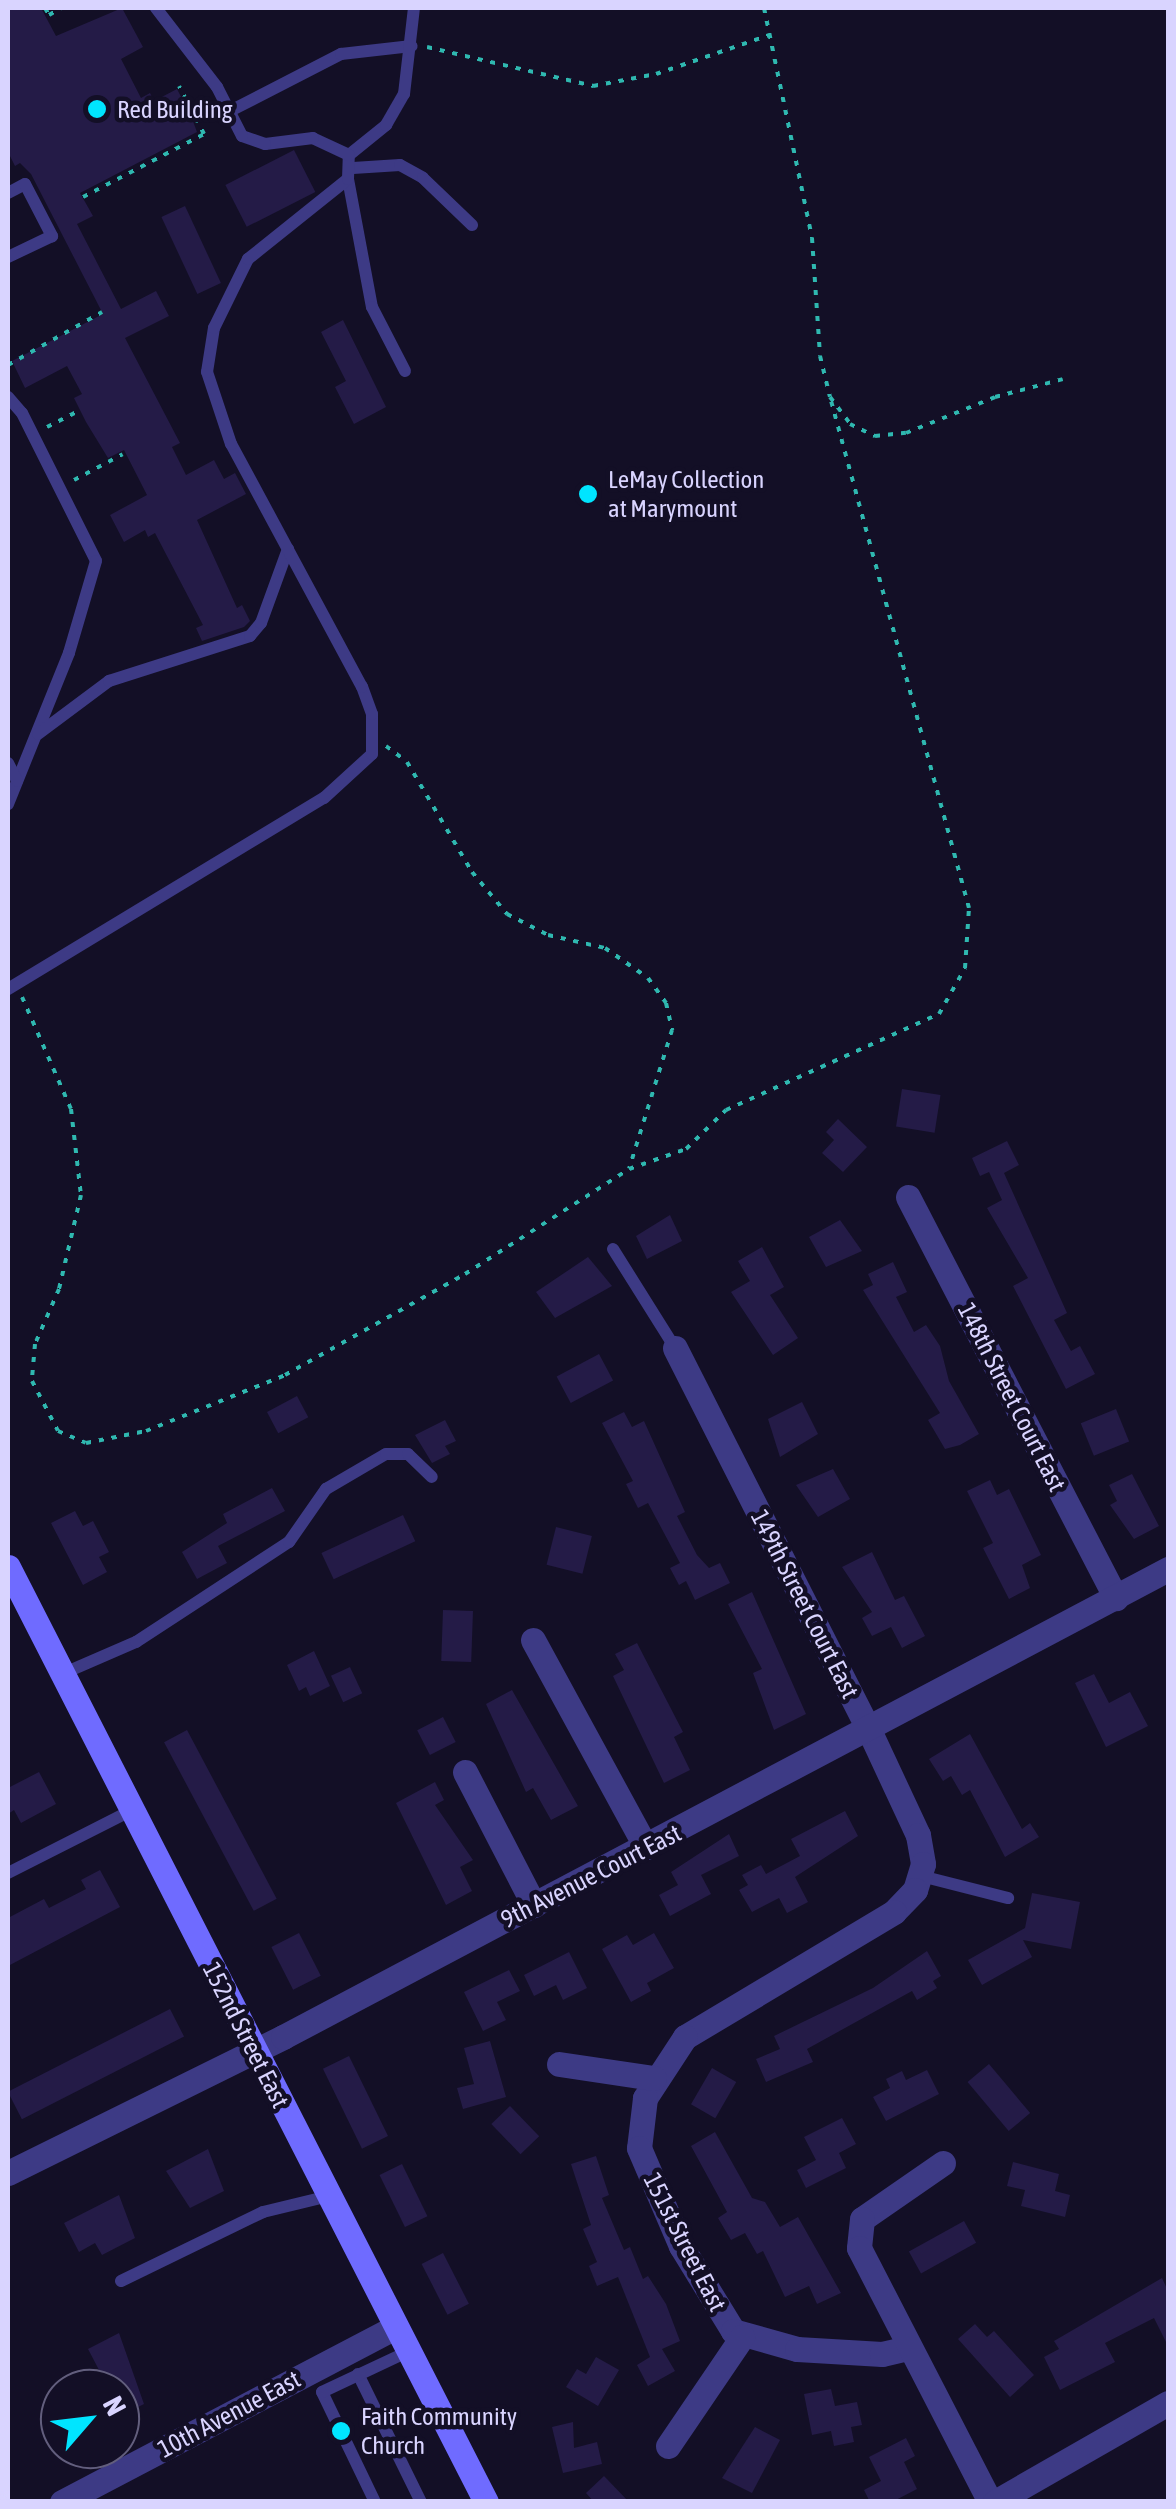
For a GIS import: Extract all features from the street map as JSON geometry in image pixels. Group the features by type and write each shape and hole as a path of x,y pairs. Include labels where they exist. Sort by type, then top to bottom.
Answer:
{"main road":[{"name":"152nd Street East","path":"8,1568 486,2502"}],"street":[{"name":"148th Street Court East","path":"908,1196 1116,1598"},
{"name":"149th Street Court East","path":"676,1348 918,1834 922,1870"},
{"name":"9th Avenue Court East","path":"8,2173 646,1847 1168,1568"},
{"path":"533,1640 646,1847"},
{"path":"465,1772 534,1905"},
{"path":"559,2064 654,2078 696,2028 894,1912 922,1870"},
{"name":"151st Street East","path":"654,2078 640,2113 638,2148 702,2286 742,2337 838,2352 907,2348"},
{"path":"943,2162 878,2206 860,2228 860,2248 907,2348 993,2502 1168,2403"},
{"name":"10th Avenue East","path":"62,2502 396,2327"},
{"path":"668,2446 742,2337"}],"lane":[{"path":"156,8 252,142 313,138 350,167 400,165 424,178 472,226"},
{"path":"12,986 350,780 372,754 374,738 362,687 216,408 207,354 248,259 350,167 386,125 404,94 414,8"},
{"path":"230,111 341,54 412,46"},
{"path":"350,167 372,307 405,371"},
{"path":"8,194 25,184 52,236 8,257"},
{"path":"8,396 33,434 92,546 94,576 8,804"},
{"path":"36,735 70,706 134,669 219,651 250,636 261,623 288,549"},
{"path":"8,763 17,781"},
{"path":"613,1249 676,1348"},
{"path":"62,1674 136,1642 288,1542 326,1489 386,1454 408,1454 432,1477"},
{"path":"8,1873 132,1810"},
{"path":"922,1870 1008,1898"},
{"path":"120,2281 263,2212 329,2196"},
{"path":"375,2502 322,2392 409,2351"},
{"path":"358,2374 421,2502"}],"path":[{"path":"45,8 49,15 61,8"},
{"path":"12,986 72,1109 81,1195 59,1289 35,1344 32,1381 58,1431 86,1443 146,1432 285,1375 496,1256 629,1169 686,1149 726,1110 781,1081 939,1014 966,968 969,908 820,356 812,238 764,8"},
{"path":"412,46 464,51 592,86 656,74 769,35"},
{"path":"82,197 204,134 179,86"},
{"path":"8,365 102,312"},
{"path":"830,398 850,424 876,436 906,434 996,397 1063,379"},
{"path":"33,434 78,411"},
{"path":"61,486 123,454"},
{"path":"374,738 408,762 472,872 507,914 548,935 605,948 648,978 666,1003 672,1030 629,1169"}],"building":[{"path":"8,8 41,8 56,36 122,8 143,47 121,59 141,98 150,93 154,101 177,89 191,116 197,132 80,193 93,216 77,224 121,309 156,291 169,316 125,338 180,443 172,447 186,475 214,460 224,479 235,473 246,494 197,520 237,608 242,605 250,621 244,627 202,641 196,628 203,625 155,533 148,537 145,530 124,542 110,515 147,495 124,450 108,458 74,398 82,394 67,366 25,388 12,361 103,314 31,174 20,163 15,166 8,152"},
{"path":"294,150 315,192 247,227 225,185"},
{"path":"185,206 221,283 197,294 161,217"},
{"path":"343,320 386,407 354,424 335,387 346,381 321,332"},
{"path":"902,1089 941,1095 935,1133 896,1127"},
{"path":"838,1119 867,1147 843,1172 822,1153 834,1140 826,1132"},
{"path":"1007,1141 1019,1165 1004,1173 1067,1313 1054,1320 1071,1351 1080,1346 1095,1374 1066,1389 1013,1286 1028,1278 987,1208 1002,1200 989,1172 980,1176 972,1158"},
{"path":"670,1215 682,1241 647,1259 636,1236"},
{"path":"840,1220 862,1251 826,1267 809,1237"},
{"path":"762,1247 784,1287 770,1295 798,1338 773,1355 731,1292 750,1281 738,1261"},
{"path":"588,1257 612,1286 555,1318 536,1292"},
{"path":"893,1262 907,1292 896,1297 914,1332 926,1325 940,1346 949,1381 979,1434 960,1445 945,1449 928,1420 940,1413 863,1290 873,1285 868,1274"},
{"path":"599,1354 613,1380 571,1403 557,1377"},
{"path":"297,1396 308,1417 278,1433 267,1412"},
{"path":"802,1402 818,1434 780,1457 768,1419"},
{"path":"1116,1409 1129,1441 1094,1456 1081,1423"},
{"path":"624,1412 632,1427 644,1421 685,1512 677,1516 697,1555 709,1568 720,1563 730,1583 695,1600 686,1581 679,1585 670,1568 680,1563 648,1503 638,1508 626,1484 633,1481 602,1423"},
{"path":"445,1420 456,1441 445,1446 450,1454 432,1463 415,1435"},
{"path":"833,1469 850,1499 818,1517 796,1485"},
{"path":"1132,1474 1159,1526 1134,1539 1110,1505 1117,1501 1109,1485"},
{"path":"990,1480 997,1495 1009,1489 1041,1555 1022,1565 1030,1588 1009,1599 983,1548 993,1543 967,1491"},
{"path":"272,1488 285,1511 218,1546 227,1563 197,1579 182,1552 227,1523 223,1514"},
{"path":"75,1511 83,1526 93,1521 109,1552 99,1557 107,1572 83,1585 51,1523"},
{"path":"403,1515 415,1541 334,1579 321,1553"},
{"path":"556,1527 592,1536 582,1574 547,1565"},
{"path":"872,1552 895,1600 904,1596 925,1636 902,1648 891,1627 872,1636 862,1618 872,1612 842,1567"},
{"path":"752,1592 806,1714 774,1730 753,1673 762,1669 728,1604"},
{"path":"443,1610 473,1611 471,1662 441,1661"},
{"path":"637,1643 683,1732 674,1737 690,1770 664,1783 613,1676 624,1670 615,1654"},
{"path":"314,1651 330,1686 310,1696 306,1687 299,1691 287,1665"},
{"path":"350,1667 362,1693 343,1702 331,1676"},
{"path":"1094,1674 1109,1703 1130,1692 1148,1726 1106,1747 1075,1683"},
{"path":"512,1690 578,1806 551,1820 533,1788 526,1792 486,1704"},
{"path":"443,1717 456,1742 430,1755 417,1730"},
{"path":"187,1730 277,1899 254,1911 164,1742"},
{"path":"970,1734 1022,1829 1030,1823 1039,1837 1005,1857 970,1790 962,1795 951,1776 943,1781 929,1759"},
{"path":"39,1772 56,1804 21,1823 14,1810 8,1814 8,1788"},
{"path":"435,1782 444,1800 435,1805 473,1860 460,1867 472,1891 446,1905 396,1803"},
{"path":"845,1811 858,1836 795,1877 808,1902 787,1913 779,1898 752,1912 739,1890 748,1885 742,1875 761,1865 766,1874 800,1856 791,1839"},
{"path":"729,1834 739,1856 701,1875 711,1894 670,1916 659,1895 678,1885 671,1872"},
{"path":"100,1870 120,1907 8,1966 8,1918 44,1899 49,1908 86,1889 81,1880"},
{"path":"1032,1893 1080,1902 1071,1949 1023,1940 1032,1957 982,1985 968,1960 1025,1928"},
{"path":"299,1933 321,1976 293,1990 271,1947"},
{"path":"654,1933 674,1968 647,1983 651,1991 631,2002 602,1949 627,1935 633,1945"},
{"path":"927,1951 941,1976 933,1981 937,1988 917,2000 912,1991 807,2049 813,2062 766,2082 756,2059 780,2049 774,2036 873,1988"},
{"path":"569,1952 587,1988 563,2000 556,1985 534,1996 524,1975"},
{"path":"509,1970 520,1991 497,2002 506,2020 483,2031 464,1992"},
{"path":"170,2009 184,2037 22,2119 8,2092"},
{"path":"490,2041 506,2097 463,2109 457,2088 474,2084 464,2048"},
{"path":"349,2056 388,2136 362,2149 323,2069"},
{"path":"989,2064 1030,2113 1009,2131 968,2082"},
{"path":"712,2068 736,2082 715,2118 691,2104"},
{"path":"927,2070 939,2094 886,2121 873,2097 890,2088 886,2079 902,2071 906,2080"},
{"path":"510,2106 539,2136 520,2154 491,2124"},
{"path":"842,2118 856,2144 839,2153 846,2168 806,2188 797,2170 816,2160 804,2137"},
{"path":"715,2132 752,2198 765,2202 780,2227 798,2217 841,2293 817,2304 809,2286 785,2297 763,2251 757,2254 745,2233 731,2240 718,2218 727,2212 691,2146"},
{"path":"208,2149 224,2191 190,2208 166,2171"},
{"path":"596,2156 609,2195 602,2198 624,2250 630,2247 643,2279 648,2276 666,2304 680,2341 662,2349 675,2371 648,2386 637,2365 650,2357 618,2277 597,2286 589,2266 597,2262 583,2229 591,2225 571,2164"},
{"path":"1013,2162 1059,2174 1055,2191 1070,2195 1065,2217 1021,2206 1025,2190 1007,2186"},
{"path":"402,2164 427,2216 405,2227 380,2175"},
{"path":"119,2195 135,2238 102,2255 95,2243 79,2252 64,2223"},
{"path":"964,2221 976,2243 921,2273 909,2252"},
{"path":"443,2253 469,2304 447,2315 422,2264"},
{"path":"1162,2278 1168,2291 1168,2346 1154,2318 1105,2343 1115,2362 1060,2390 1044,2357 1059,2349 1054,2341"},
{"path":"975,2324 987,2337 994,2331 1034,2375 1010,2397 958,2339"},
{"path":"119,2333 132,2369 98,2369 88,2349"},
{"path":"596,2357 619,2370 598,2406 566,2387 577,2369 586,2374"},
{"path":"831,2389 835,2406 857,2402 862,2425 851,2427 854,2442 834,2446 831,2431 812,2435 804,2394"},
{"path":"573,2422 574,2448 597,2442 602,2464 563,2473 552,2427"},
{"path":"755,2427 780,2440 752,2493 722,2478"},
{"path":"906,2438 915,2456 904,2462 917,2489 892,2502 870,2502 864,2490 881,2481 869,2457"},
{"path":"604,2476 629,2502 594,2502 586,2493"}],"place":[{"name":"Red Building","path":"97,109"},
{"name":"LeMay Collection at Marymount","path":"588,494"},
{"name":"Faith Community Church","path":"341,2431"}]}
